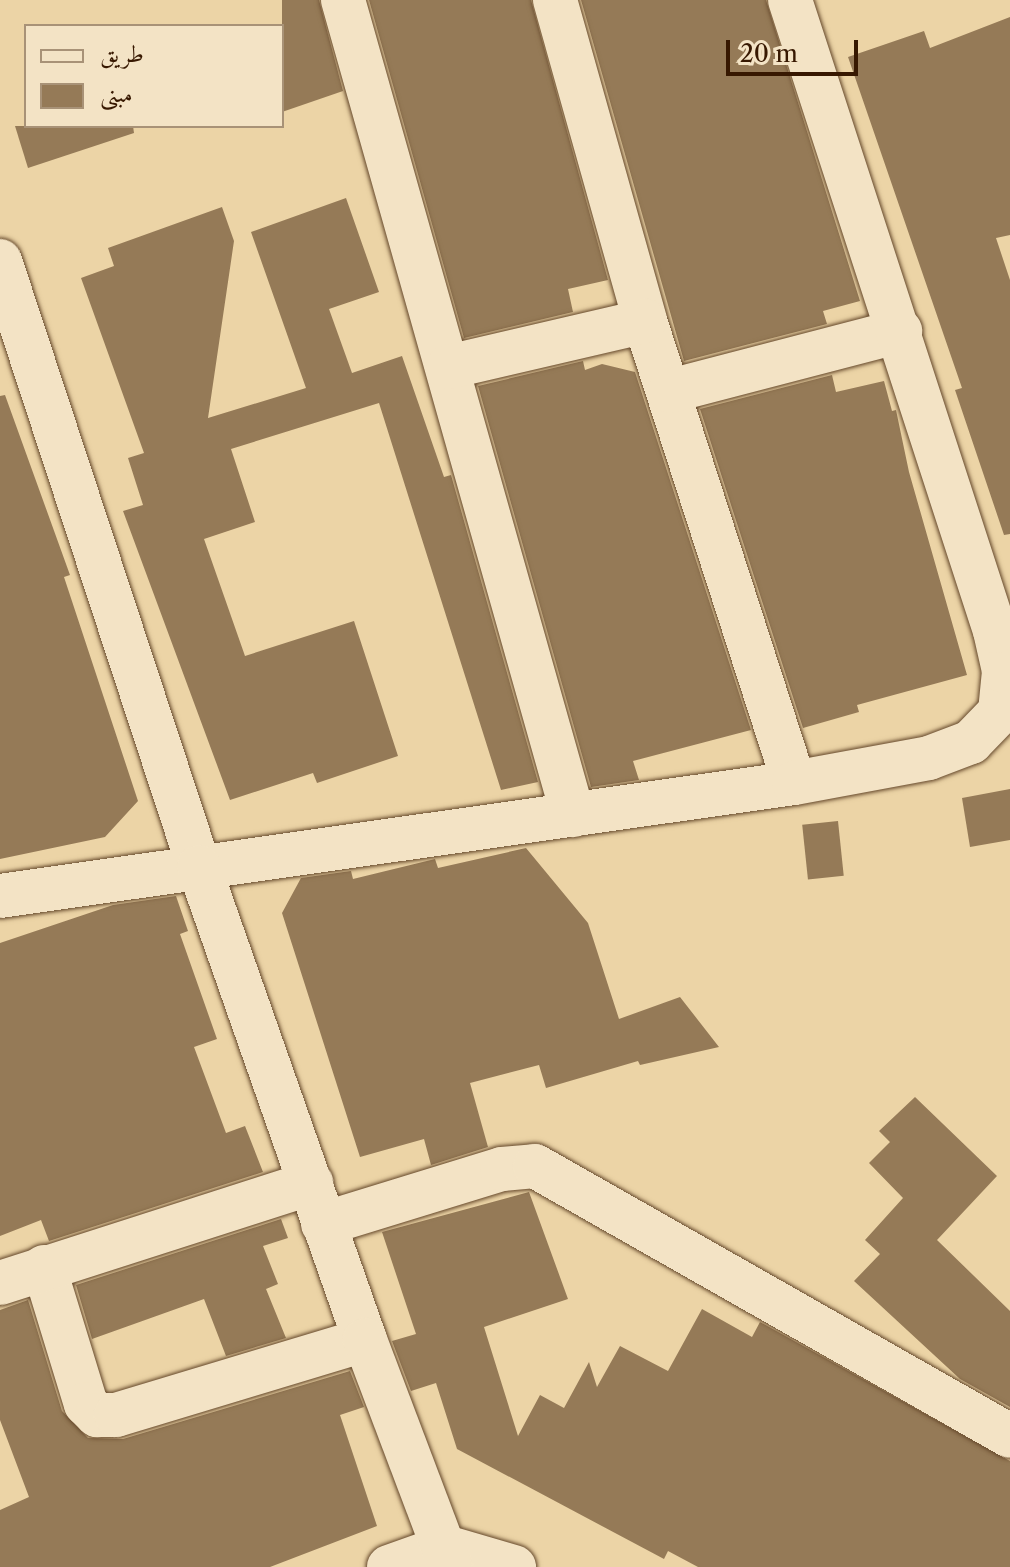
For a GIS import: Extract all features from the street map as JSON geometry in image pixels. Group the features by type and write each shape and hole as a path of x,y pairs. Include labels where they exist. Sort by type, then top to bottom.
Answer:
{"street":[{"path":"343,0 573,815"},
{"path":"555,0 645,321 794,783"},
{"path":"0,896 794,783 929,758 971,742 1000,712 1004,671 995,631 790,0"},
{"path":"0,261 199,867 365,1340 448,1557"},
{"path":"448,367 645,321"},
{"path":"670,391 900,331"},
{"path":"0,1283 44,1267 317,1204 502,1169 535,1166 1010,1436"},
{"path":"44,1267 86,1404 97,1415 116,1415 365,1340"},
{"path":"389,1567 448,1557 514,1567"}],"building":[{"path":"282,0 319,0 343,91 284,111"},
{"path":"369,0 531,0 608,280 568,289 573,312 464,338"},
{"path":"581,0 766,0 860,301 823,311 827,324 684,361"},
{"path":"1010,17 1010,235 996,238 1010,280 1010,534 1004,535 955,390 962,388 848,57 924,31 930,48"},
{"path":"15,126 133,128 134,133 28,168"},
{"path":"346,198 379,292 329,309 352,373 402,356 444,477 451,475 538,782 501,790 379,403 231,449 255,522 204,539 245,656 354,621 398,756 317,783 313,773 230,800 123,511 143,505 128,458 144,453 81,278 114,266 108,248 222,207 234,241 208,418 306,388 251,232"},
{"path":"583,361 585,370 602,364 635,372 751,730 633,761 639,780 591,787 478,386"},
{"path":"832,375 836,392 884,381 892,411 896,410 909,472 967,675 857,705 859,712 803,728 700,409"},
{"path":"5,395 70,575 64,577 138,801 105,837 0,859 0,396"},
{"path":"1010,789 1010,840 970,847 962,798"},
{"path":"838,821 844,876 808,879 802,825"},
{"path":"526,848 588,923 619,1019 680,997 719,1047 640,1065 638,1061 546,1088 539,1065 470,1083 488,1147 431,1165 424,1139 360,1157 282,913 301,878 351,871 353,879 435,859 438,868"},
{"path":"176,896 188,931 180,934 217,1039 194,1047 226,1133 245,1126 263,1172 49,1241 41,1220 0,1236 0,943 113,905"},
{"path":"915,1097 997,1176 937,1240 1010,1311 1010,1407 960,1379 854,1281 880,1254 865,1240 903,1198 869,1163 890,1142 879,1131"},
{"path":"529,1192 568,1299 484,1327 518,1436 540,1395 564,1408 589,1362 597,1387 620,1346 668,1371 702,1309 752,1337 760,1322 1010,1461 1010,1567 698,1567 668,1551 664,1559 457,1449 436,1383 411,1391 392,1341 416,1334 382,1232"},
{"path":"281,1219 288,1238 263,1246 278,1284 266,1289 286,1338 226,1356 204,1299 92,1339 76,1285"},
{"path":"28,1300 62,1411 88,1438 123,1439 350,1371 364,1407 340,1415 377,1526 270,1567 0,1567 0,1510 29,1497 0,1420 0,1310"}]}
